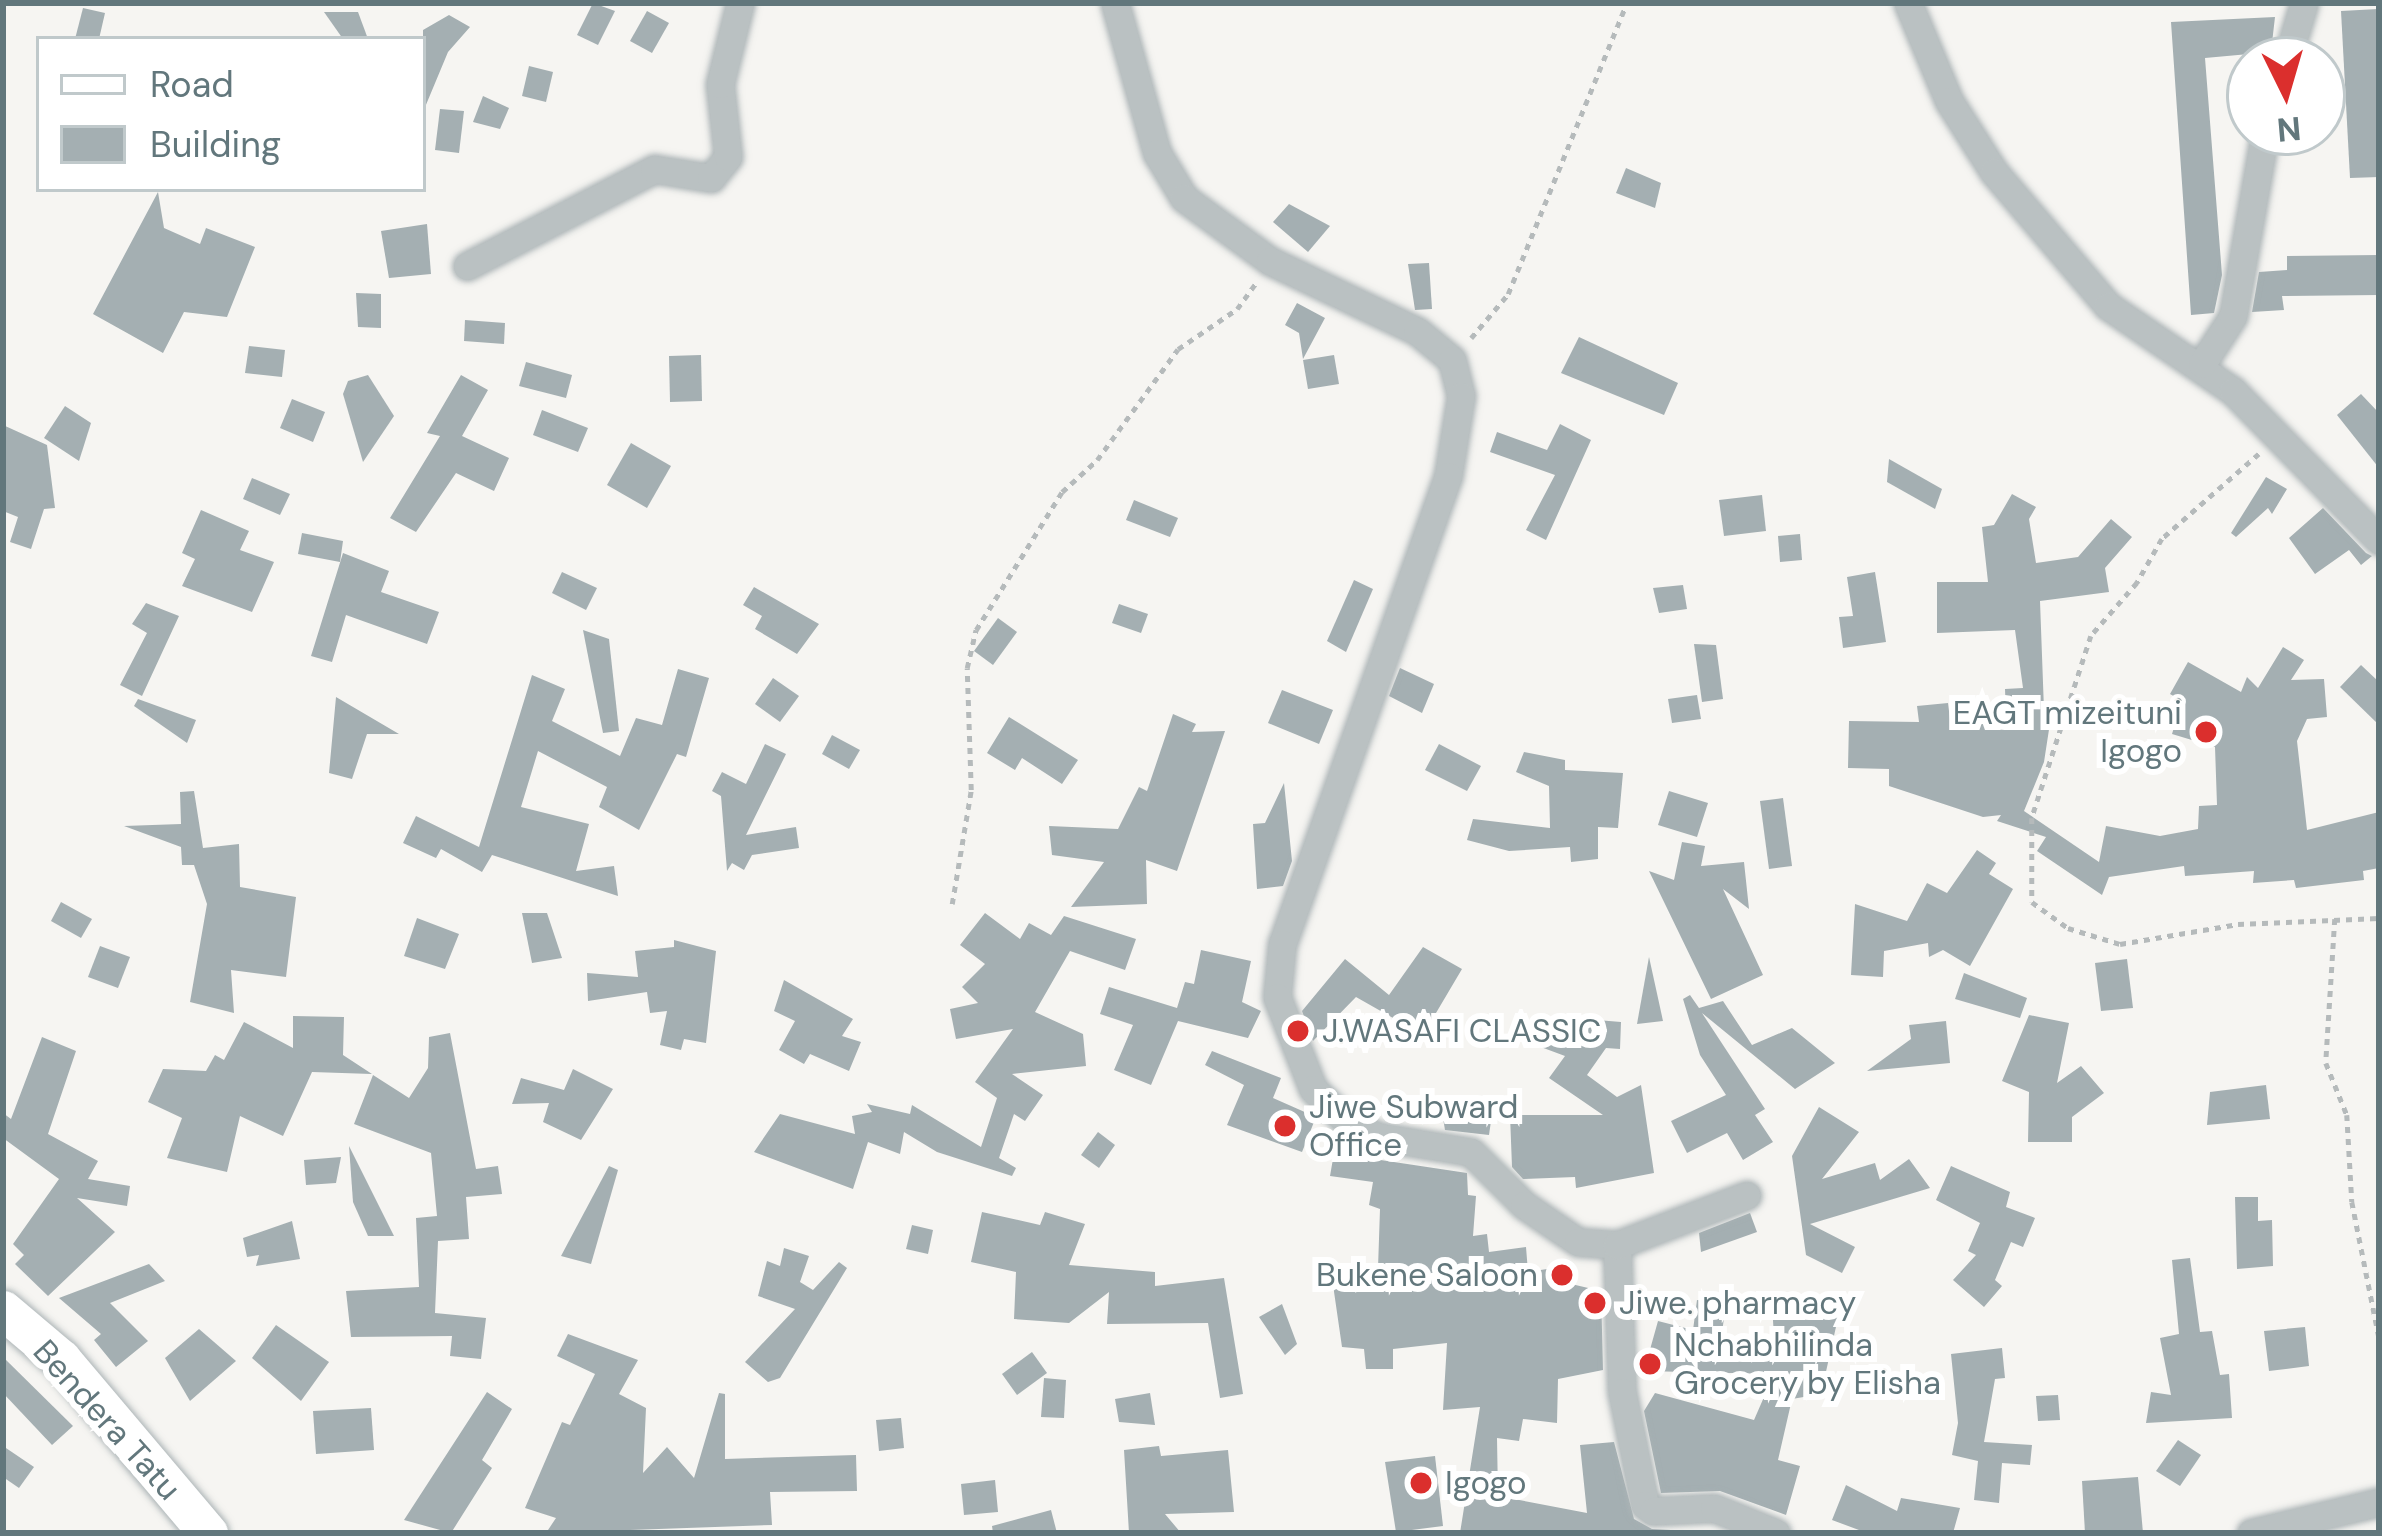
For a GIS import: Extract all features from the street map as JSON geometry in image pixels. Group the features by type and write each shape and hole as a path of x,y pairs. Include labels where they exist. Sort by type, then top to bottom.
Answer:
{"main road":[{"name":"Bendera Tatu","path":"3,1310 61,1359 208,1533"}],"street":[{"path":"467,266 654,169 711,178 728,157 720,85 740,3"},
{"path":"1115,3 1157,153 1184,198 1270,262 1417,331 1452,360 1461,395 1448,476 1282,944 1277,997 1313,1090 1348,1123 1380,1137 1471,1152 1524,1205 1578,1242 1617,1245 1747,1195"},
{"path":"1908,3 1949,101 1994,172 2108,306 2202,364 2379,541"},
{"path":"2294,36 2304,3"},
{"path":"2202,364 2233,316 2261,156"},
{"path":"1617,1245 1622,1392 1645,1505 1653,1511 1714,1508 1776,1533"},
{"path":"2251,1533 2379,1502"}],"path":[{"path":"1452,360 1508,294 1627,3"},
{"path":"952,904 971,790 967,668 976,630 1062,492 1097,460 1178,349 1237,309 1270,262"},
{"path":"2275,435 2162,538 2137,583 2091,636 2032,818 2032,902 2043,914 2120,944 2335,917 2379,918"},
{"path":"2335,917 2326,1064 2347,1115 2352,1202 2379,1337"}],"building":[{"path":"593,3 615,11 598,45 577,35"},
{"path":"83,8 105,13 100,36 76,36"},
{"path":"2378,9 2379,177 2350,178 2346,36 2341,11"},
{"path":"647,11 669,23 652,53 630,41"},
{"path":"324,12 358,12 367,36 341,36"},
{"path":"449,15 470,27 448,52 426,105 426,36 423,30"},
{"path":"2275,17 2273,36 2226,36 2226,56 2205,58 2222,275 2214,313 2191,315 2171,22"},
{"path":"529,66 553,72 546,102 522,96"},
{"path":"483,96 509,108 500,129 473,122"},
{"path":"440,109 464,111 459,153 435,150"},
{"path":"1626,168 1661,183 1655,208 1616,193"},
{"path":"158,192 164,228 200,244 206,228 255,247 227,317 184,312 163,353 93,314"},
{"path":"1289,204 1330,226 1308,252 1273,222"},
{"path":"427,224 431,274 389,278 381,231"},
{"path":"2379,255 2379,295 2282,296 2284,310 2252,312 2259,272 2287,270 2287,256"},
{"path":"1429,263 1432,309 1415,310 1408,264"},
{"path":"356,293 381,294 381,328 358,327"},
{"path":"1297,303 1325,318 1303,359 1299,333 1285,325"},
{"path":"465,320 505,323 504,344 464,341"},
{"path":"1579,337 1678,383 1664,415 1561,373"},
{"path":"249,346 285,350 282,377 245,373"},
{"path":"701,355 702,401 670,402 669,356"},
{"path":"1334,355 1339,384 1308,389 1303,360"},
{"path":"526,362 572,375 566,398 519,386"},
{"path":"368,375 394,416 363,462 343,394 348,381"},
{"path":"461,375 488,390 462,436 509,458 494,491 456,473 416,532 390,518 440,436 427,433"},
{"path":"2361,394 2379,413 2379,468 2337,415"},
{"path":"292,399 325,412 313,442 280,428"},
{"path":"65,406 91,423 79,461 44,438"},
{"path":"542,410 588,428 578,452 533,435"},
{"path":"1560,424 1591,440 1546,540 1526,530 1555,475 1490,452 1497,432 1547,450"},
{"path":"3,425 47,445 55,508 44,509 31,549 10,542 18,517 3,511"},
{"path":"631,443 671,466 647,508 607,485"},
{"path":"1889,459 1942,489 1935,509 1887,482"},
{"path":"2266,477 2287,489 2272,514 2268,508 2236,537 2231,533"},
{"path":"252,478 290,494 280,515 243,499"},
{"path":"2012,494 2036,507 2029,519 2036,563 2078,557 2111,519 2132,537 2105,568 2109,592 2040,601 2044,710 2052,710 2044,762 2024,811 2099,862 2106,826 2160,836 2198,829 2199,806 2217,805 2215,747 2172,734 2182,701 2170,694 2188,662 2241,692 2247,677 2258,688 2283,647 2304,660 2291,680 2324,679 2327,717 2307,719 2297,741 2307,830 2379,812 2379,868 2363,871 2364,880 2296,888 2294,880 2253,883 2254,871 2185,876 2184,866 2109,877 2102,895 2037,851 2046,837 1997,821 2001,815 1983,817 1889,786 1889,769 1848,768 1849,721 1919,722 1917,706 1948,703 1950,719 2006,716 2005,689 2023,688 2015,630 1937,633 1937,582 1988,582 1982,527 1994,525"},
{"path":"1762,495 1766,531 1724,536 1719,500"},
{"path":"1134,500 1178,518 1170,537 1126,520"},
{"path":"2323,508 2372,556 2361,565 2349,550 2315,574 2289,538"},
{"path":"201,510 249,531 240,550 274,562 252,612 182,586 195,559 182,553"},
{"path":"302,533 343,541 340,562 298,554"},
{"path":"1800,534 1802,560 1780,562 1778,536"},
{"path":"343,553 389,571 381,592 439,612 427,644 346,615 332,662 311,656"},
{"path":"562,572 597,588 586,610 552,593"},
{"path":"1875,572 1886,642 1843,648 1839,617 1853,616 1847,577"},
{"path":"1354,580 1373,589 1346,652 1327,641"},
{"path":"1683,585 1687,609 1659,613 1653,588"},
{"path":"754,587 819,624 797,654 755,629 762,616 743,605"},
{"path":"146,603 179,616 142,696 120,685 147,633 132,624"},
{"path":"1119,604 1148,614 1141,633 1112,623"},
{"path":"998,618 1017,632 993,665 974,651"},
{"path":"583,630 609,639 619,731 603,733"},
{"path":"1694,644 1716,645 1723,699 1702,702"},
{"path":"2361,665 2379,682 2379,725 2340,687"},
{"path":"1400,668 1434,684 1422,713 1389,696"},
{"path":"678,669 709,678 686,757 677,754 639,830 599,807 607,787 538,751 521,807 589,824 576,871 614,866 618,896 492,855 482,872 441,849 436,858 403,843 416,816 479,847 532,675 565,689 552,721 620,756 636,718 662,725"},
{"path":"773,678 799,696 780,722 755,704"},
{"path":"1282,690 1333,710 1319,744 1268,723"},
{"path":"1697,695 1701,719 1672,723 1668,699"},
{"path":"336,697 399,734 367,734 352,779 329,773"},
{"path":"138,699 196,720 187,743 134,706"},
{"path":"1173,714 1196,724 1192,732 1225,731 1177,871 1146,860 1147,904 1071,907 1104,862 1052,855 1049,826 1118,829 1139,787 1147,791"},
{"path":"1009,717 1078,760 1062,784 1022,758 1015,770 987,753"},
{"path":"832,735 860,750 849,769 822,754"},
{"path":"765,744 786,754 746,835 796,827 799,848 752,855 744,870 732,863 727,871 721,796 712,791 722,772 746,784"},
{"path":"1439,744 1481,766 1467,791 1425,770"},
{"path":"1524,752 1565,760 1565,770 1623,773 1618,828 1598,827 1598,859 1571,862 1570,847 1509,851 1467,840 1473,819 1550,828 1549,786 1516,772"},
{"path":"1284,783 1292,861 1283,886 1257,889 1253,824 1265,823"},
{"path":"194,791 203,848 239,844 240,887 296,897 286,977 231,970 234,1013 190,1002 207,904 194,865 182,865 181,847 124,826 181,824 180,792"},
{"path":"1669,791 1708,803 1697,837 1658,825"},
{"path":"1783,798 1792,866 1769,869 1760,801"},
{"path":"1682,842 1705,846 1701,866 1744,862 1749,909 1723,889 1763,975 1711,999 1649,871 1674,880"},
{"path":"1977,850 1996,863 1989,874 2013,889 1970,966 1943,950 1929,957 1928,943 1884,951 1883,977 1851,975 1855,904 1907,921 1927,883 1947,893"},
{"path":"61,902 92,919 81,938 51,921"},
{"path":"522,913 547,913 562,958 532,963"},
{"path":"985,913 1020,939 1029,923 1051,935 1064,916 1136,939 1125,970 1070,951 1035,1012 1083,1034 1086,1066 1012,1074 1043,1095 1025,1121 1014,1114 999,1158 1016,1168 1012,1176 937,1152 904,1132 900,1154 868,1142 853,1189 754,1152 780,1114 855,1134 852,1116 872,1112 867,1104 910,1114 912,1105 981,1147 997,1098 975,1082 1013,1029 956,1039 950,1009 978,1003 962,987 985,964 960,945"},
{"path":"417,918 459,934 445,969 404,956"},
{"path":"674,940 716,951 706,1043 684,1039 681,1050 660,1045 667,1011 650,1013 647,992 588,1001 587,973 638,977 635,951 674,947"},
{"path":"100,946 130,957 118,988 88,977"},
{"path":"1423,947 1462,969 1423,1035 1356,997 1313,1041 1302,1011 1345,959 1389,995"},
{"path":"1201,950 1251,961 1242,1002 1261,1011 1248,1038 1178,1021 1151,1085 1114,1070 1133,1025 1100,1014 1109,987 1177,1008 1185,982 1194,984"},
{"path":"1649,957 1663,1021 1637,1024"},
{"path":"2127,959 2133,1008 2101,1011 2095,963"},
{"path":"1964,973 2027,998 2020,1018 1955,999"},
{"path":"784,980 853,1019 842,1036 861,1042 849,1071 810,1054 804,1064 779,1050 795,1021 774,1011"},
{"path":"1690,995 1699,1008 1723,1001 1752,1045 1792,1028 1835,1063 1795,1089 1702,1013 1765,1109 1755,1115 1773,1142 1743,1160 1727,1133 1687,1153 1671,1121 1726,1095 1700,1055 1683,999"},
{"path":"2029,1015 2069,1023 2057,1083 2081,1066 2104,1093 2072,1117 2072,1142 2028,1142 2029,1092 2002,1081"},
{"path":"293,1016 344,1017 343,1055 372,1074 312,1072 283,1136 240,1116 227,1172 167,1158 182,1118 148,1102 163,1069 206,1071 215,1055 224,1060 244,1022 293,1048"},
{"path":"1585,1019 1621,1022 1620,1049 1606,1048 1587,1075 1617,1097 1641,1085 1654,1173 1576,1188 1575,1177 1523,1179 1512,1167 1510,1115 1603,1115 1549,1078 1565,1056 1514,1037 1519,1022 1584,1040"},
{"path":"1946,1021 1950,1063 1867,1071 1911,1039 1909,1025"},
{"path":"450,1033 476,1169 498,1166 502,1194 466,1197 469,1239 438,1241 435,1313 486,1318 481,1359 450,1356 452,1336 351,1337 346,1291 419,1287 416,1218 437,1216 431,1153 354,1124 373,1075 409,1098 428,1068 429,1037"},
{"path":"42,1037 76,1051 48,1134 98,1161 88,1179 130,1186 127,1206 77,1198 115,1232 48,1296 15,1264 24,1255 13,1244 59,1179 3,1138 3,1113 11,1119"},
{"path":"1212,1051 1281,1078 1273,1098 1316,1117 1302,1152 1227,1125 1244,1085 1205,1065"},
{"path":"573,1069 613,1089 581,1140 543,1122 549,1103 512,1104 521,1078 564,1090"},
{"path":"2266,1085 2270,1119 2207,1125 2210,1092"},
{"path":"1819,1107 1859,1132 1822,1179 1875,1163 1880,1180 1909,1159 1930,1188 1810,1224 1855,1247 1842,1273 1806,1255 1792,1156"},
{"path":"1492,1114 1489,1135 1445,1130 1443,1118"},
{"path":"1098,1132 1115,1145 1099,1168 1081,1155"},
{"path":"349,1146 394,1236 368,1236 353,1202"},
{"path":"1334,1153 1467,1173 1468,1195 1476,1196 1473,1236 1487,1234 1489,1252 1526,1247 1528,1272 1566,1266 1567,1283 1601,1291 1603,1370 1558,1379 1557,1423 1523,1419 1519,1441 1497,1438 1498,1496 1587,1513 1580,1445 1614,1442 1634,1519 1652,1529 1728,1533 1460,1533 1480,1407 1443,1410 1447,1343 1393,1349 1393,1369 1366,1369 1364,1349 1342,1347 1331,1271 1378,1268 1380,1209 1369,1205 1373,1182 1330,1176"},
{"path":"341,1157 336,1183 306,1185 304,1160"},
{"path":"609,1166 618,1170 591,1264 561,1256"},
{"path":"1951,1166 2010,1192 2006,1207 2035,1218 2023,1247 2011,1242 1995,1280 2002,1286 1984,1307 1953,1280 1976,1255 1968,1251 1980,1223 1936,1200"},
{"path":"2235,1197 2258,1197 2258,1221 2272,1220 2273,1266 2237,1269"},
{"path":"982,1212 1040,1225 1045,1212 1085,1224 1069,1265 1155,1272 1155,1286 1224,1278 1243,1394 1220,1398 1208,1323 1107,1324 1109,1292 1069,1323 1014,1319 1016,1272 971,1262"},
{"path":"1750,1213 1757,1232 1701,1252 1699,1233"},
{"path":"292,1221 300,1259 256,1266 259,1255 247,1257 243,1238"},
{"path":"912,1225 933,1230 928,1254 906,1249"},
{"path":"784,1248 809,1256 800,1282 813,1290 839,1262 847,1268 780,1378 768,1382 745,1362 795,1309 758,1296 767,1261 780,1266"},
{"path":"2190,1258 2200,1332 2212,1331 2220,1375 2229,1374 2232,1418 2146,1423 2151,1392 2171,1395 2160,1338 2179,1334 2172,1260"},
{"path":"149,1264 165,1281 110,1303 148,1341 116,1367 94,1340 101,1334 59,1298"},
{"path":"1697,1300 1726,1303 1719,1355 1775,1352 1772,1305 1842,1300 1821,1394 1792,1399 1778,1460 1800,1466 1786,1515 1720,1491 1661,1493 1644,1411 1655,1393 1754,1420 1774,1374 1644,1371 1658,1321 1693,1330"},
{"path":"1282,1304 1297,1344 1285,1355 1259,1317"},
{"path":"276,1325 329,1362 301,1401 252,1358"},
{"path":"2305,1327 2309,1366 2269,1371 2264,1331"},
{"path":"199,1329 236,1361 190,1401 165,1358"},
{"path":"568,1334 638,1360 619,1394 646,1408 643,1473 667,1447 694,1478 719,1393 725,1394 725,1459 856,1455 857,1491 770,1492 772,1525 546,1533 556,1518 525,1508 562,1422 570,1425 595,1374 557,1356"},
{"path":"2002,1348 2005,1378 1995,1379 1984,1442 2032,1445 2030,1465 2002,1463 1999,1503 1974,1500 1978,1461 1952,1455 1958,1423 1951,1354"},
{"path":"1032,1352 1047,1373 1017,1395 1002,1374"},
{"path":"3,1357 73,1426 52,1445 3,1393"},
{"path":"1044,1378 1066,1380 1064,1418 1041,1417"},
{"path":"487,1392 512,1409 482,1460 492,1468 451,1533 404,1520"},
{"path":"1150,1393 1155,1425 1119,1422 1115,1399"},
{"path":"2058,1395 2060,1420 2038,1421 2036,1396"},
{"path":"371,1408 374,1450 316,1454 313,1411"},
{"path":"901,1418 904,1448 879,1451 876,1420"},
{"path":"2178,1440 2201,1455 2180,1486 2156,1471"},
{"path":"3,1446 34,1467 19,1488 3,1477"},
{"path":"1159,1446 1161,1456 1228,1450 1234,1512 1165,1514 1181,1533 1129,1533 1124,1450"},
{"path":"1435,1456 1443,1526 1396,1532 1385,1462"},
{"path":"2138,1477 2143,1533 2085,1533 2082,1481"},
{"path":"995,1480 998,1512 964,1515 961,1484"},
{"path":"1846,1485 1897,1511 1901,1498 1960,1508 1953,1533 1867,1533 1832,1520"},
{"path":"1051,1510 1057,1533 993,1533 992,1526"}],"place":[{"name":"EAGT mizeituni Igogo","path":"2206,732"},
{"name":"J.WASAFI CLASSIC","path":"1298,1031"},
{"name":"Jiwe Subward Office","path":"1285,1126"},
{"name":"Bukene Saloon","path":"1562,1275"},
{"name":"Jiwe. pharmacy","path":"1595,1303"},
{"name":"Nchabhilinda Grocery by Elisha","path":"1650,1364"},
{"name":"Igogo","path":"1421,1483"}]}
